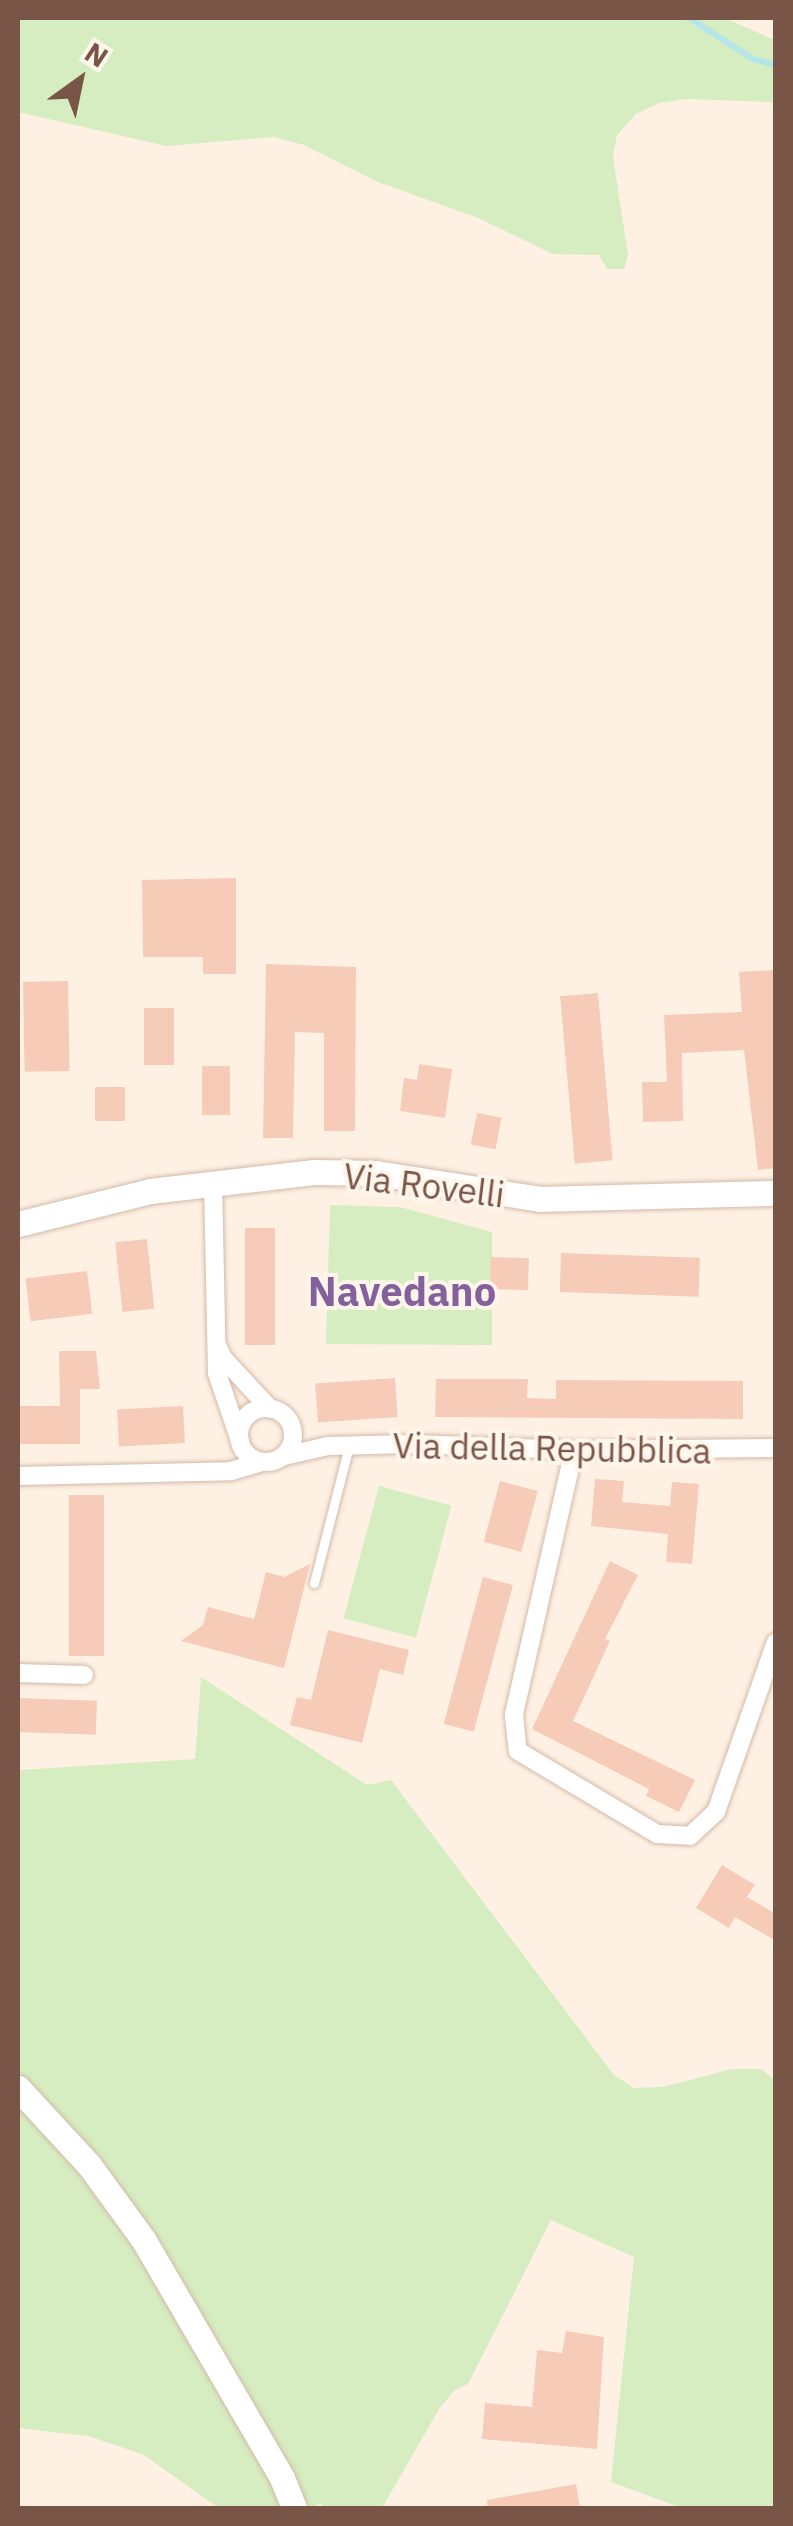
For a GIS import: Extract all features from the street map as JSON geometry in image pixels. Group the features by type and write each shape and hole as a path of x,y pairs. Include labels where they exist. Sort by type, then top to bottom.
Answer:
{"street":[{"name":"Via Rovelli","path":"18,1224 130,1195 314,1172 376,1173 540,1199 776,1193"},
{"path":"213,1182 217,1373 244,1451 263,1462"},
{"path":"216,1342 223,1358 270,1409 312,1442 328,1446"},
{"path":"240,1441 240,1430 251,1413 270,1409"},
{"path":"18,1476 231,1471 284,1456 290,1447 292,1427"},
{"name":"Via della Repubblica","path":"284,1456 328,1446 776,1448"},
{"path":"574,1450 514,1715 518,1752 658,1834 690,1836 716,1812 776,1642"},
{"path":"18,1672 84,1675"},
{"path":"18,2088 89,2165 143,2239 282,2478 294,2508"}],"lane":[{"path":"314,1583 349,1446"}],"green space":[{"path":"18,18 724,18 775,40 775,102 686,99 659,103 636,114 617,135 613,157 628,255 624,269 607,269 599,255 553,254 478,218 378,182 304,145 274,137 166,146 18,112"},
{"path":"330,1205 400,1207 492,1232 492,1345 326,1344"},
{"path":"379,1486 451,1505 416,1638 344,1618"},
{"path":"201,1677 367,1785 391,1780 614,2075 634,2088 663,2087 732,2069 761,2069 775,2080 775,2508 682,2508 611,2482 634,2257 551,2220 468,2384 455,2390 439,2409 382,2508 325,2508 320,2503 313,2508 219,2508 142,2454 88,2436 18,2428 18,1770 195,1759"}],"building":[{"path":"236,878 236,974 203,974 203,957 143,957 142,880"},
{"path":"266,964 356,967 355,1131 324,1131 324,1033 295,1032 293,1138 263,1138"},
{"path":"773,970 776,1168 758,1170 744,1050 682,1053 683,1121 643,1122 642,1082 667,1082 664,1015 742,1012 739,972"},
{"path":"68,981 70,1071 25,1072 23,982"},
{"path":"598,993 613,1160 575,1164 560,996"},
{"path":"144,1008 174,1008 174,1065 144,1065"},
{"path":"419,1064 452,1069 445,1118 400,1111 404,1078 417,1080"},
{"path":"202,1066 230,1066 230,1115 202,1115"},
{"path":"95,1087 125,1087 125,1121 95,1121"},
{"path":"477,1113 502,1118 495,1149 471,1144"},
{"path":"245,1228 275,1228 275,1345 245,1345"},
{"path":"147,1239 154,1309 122,1312 115,1242"},
{"path":"561,1253 700,1258 699,1297 560,1292"},
{"path":"491,1257 529,1258 528,1290 490,1289"},
{"path":"87,1271 92,1314 31,1321 25,1279"},
{"path":"59,1351 96,1351 100,1389 80,1389 80,1444 18,1444 18,1406 60,1406"},
{"path":"395,1378 398,1417 318,1422 315,1384"},
{"path":"436,1379 528,1379 527,1398 556,1399 556,1380 743,1381 743,1419 435,1417"},
{"path":"183,1406 185,1443 119,1446 117,1409"},
{"path":"595,1479 624,1481 622,1502 670,1506 672,1482 699,1484 692,1564 666,1562 668,1534 591,1526"},
{"path":"500,1481 538,1491 521,1552 484,1542"},
{"path":"69,1495 104,1495 104,1656 69,1656"},
{"path":"610,1561 638,1575 605,1639 610,1641 573,1721 695,1780 679,1812 646,1796 649,1789 532,1729"},
{"path":"310,1564 284,1668 181,1641 203,1625 208,1607 254,1619 266,1572 284,1577"},
{"path":"483,1577 513,1585 474,1732 444,1724"},
{"path":"328,1630 409,1650 403,1675 380,1669 362,1743 290,1725 297,1697 311,1700"},
{"path":"18,1698 97,1701 96,1735 18,1732"},
{"path":"722,1865 755,1885 747,1897 776,1914 776,1941 735,1917 729,1928 696,1908"},
{"path":"566,2331 604,2337 597,2449 482,2439 485,2403 532,2407 537,2350 562,2353"},
{"path":"576,2484 580,2508 488,2508 487,2500"}],"waterway":[{"path":"689,18 753,59 776,65"}],"district":[{"name":"Navedano","path":"402,1291"}]}
